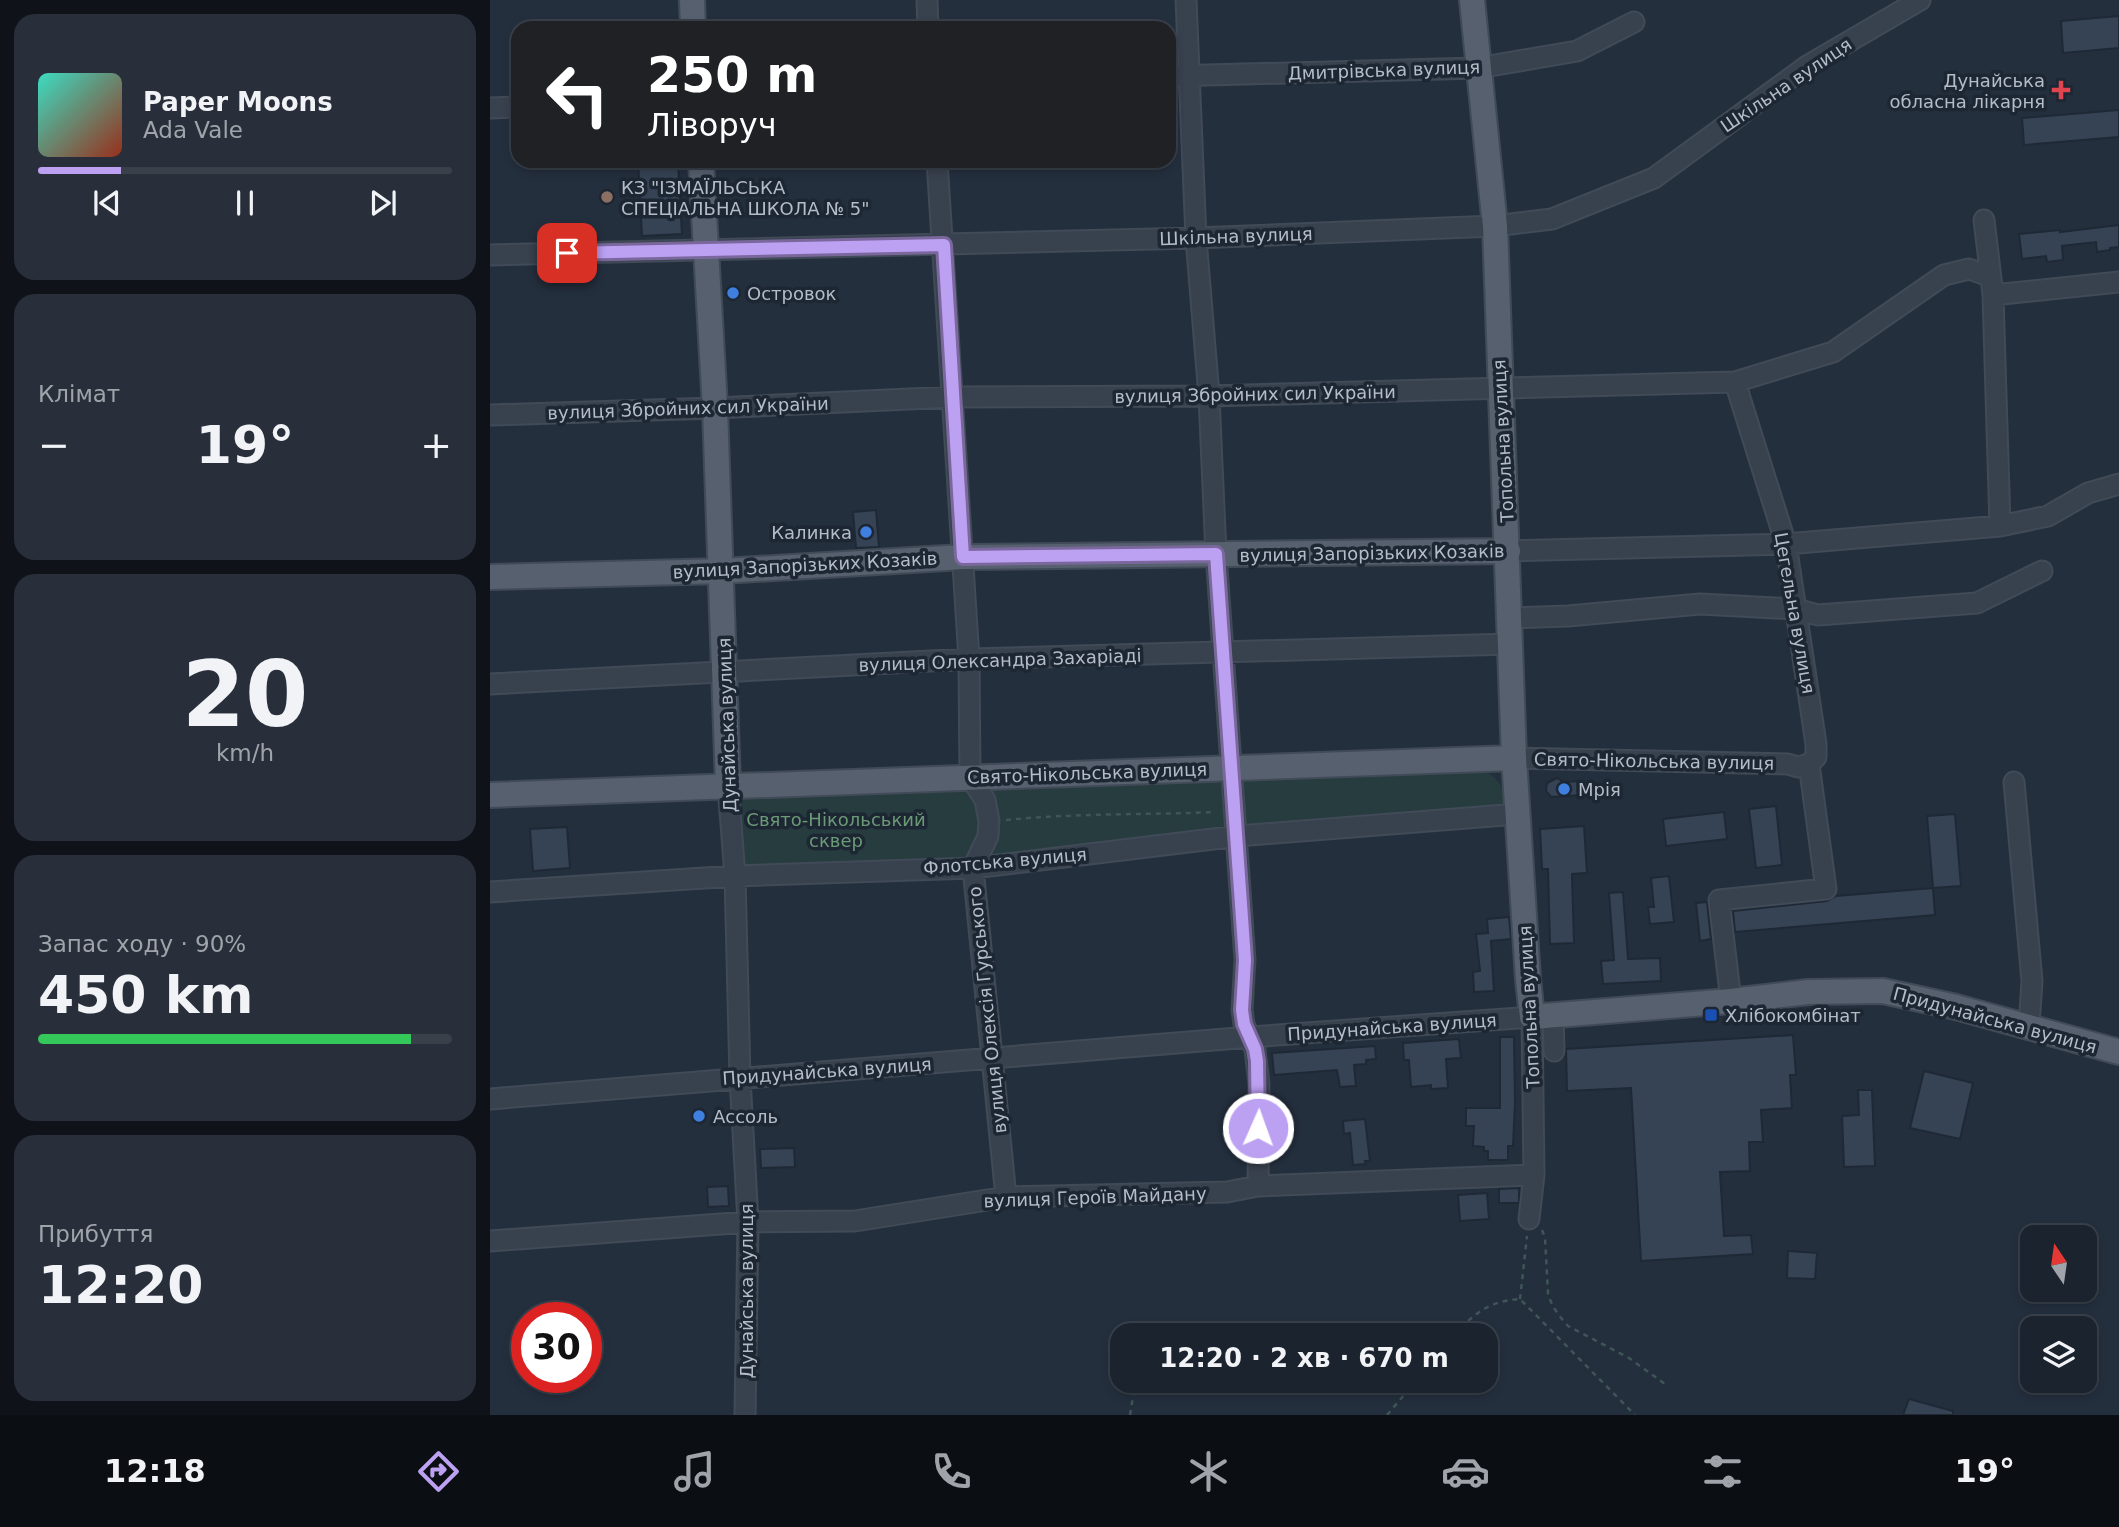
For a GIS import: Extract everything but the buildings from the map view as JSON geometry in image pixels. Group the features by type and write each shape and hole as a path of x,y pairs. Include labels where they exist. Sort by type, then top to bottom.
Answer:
{"main road":[{"path":"692,0 694,21"},
{"name":"Топольна вулиця","path":"1472,0 1495,226 1514,758 1528,979 1543,1017"},
{"name":"Дунайська вулиця","path":"701,168 722,570 728,785"},
{"name":"вулиця Запорізьких Козаків","path":"490,577 722,570 963,557 1508,551"},
{"name":"Свято-Нікольська вулиця","path":"490,795 1514,758"},
{"name":"Придунайська вулиця","path":"1543,1017 1821,991 1883,991 1920,998 2119,1052"}],"street":[{"path":"927,0 928,21"},
{"path":"1186,0 1196,239 1209,396 1216,554 1245,960 1242,1010 1244,1024 1255,1049 1259,1084 1258,1186"},
{"name":"Шкільна вулиця","path":"490,255 706,248 1196,239 1495,226 1552,219 1654,178 1807,66 1920,0"},
{"name":"Дмитрівська вулиця","path":"1176,76 1478,68 1577,51 1634,22"},
{"path":"490,108 511,107"},
{"path":"938,168 969,659 970,777 985,800 989,821"},
{"path":"1984,220 1991,286 2000,526"},
{"name":"вулиця Збройних сил України","path":"490,415 952,397 1209,396 1735,382 1833,352 1944,275 1969,269 1991,286 2119,282"},
{"name":"Цегельна вулиця","path":"1731,1001 1719,900 1826,889 1810,765 1815,757 1816,744 1786,544 1735,382"},
{"name":"вулиця Запорізьких Козаків","path":"1508,551 1786,544 2000,526 2048,516 2088,493 2119,484"},
{"path":"1510,618 1568,616 1700,604 1796,608 1818,615 1977,603 2042,571"},
{"name":"вулиця Олександра Захаріаді","path":"490,684 969,659 1511,644"},
{"name":"Свято-Нікольська вулиця","path":"1514,758 1788,764 1798,767 1810,765"},
{"path":"2014,782 2032,981 2027,1027"},
{"name":"Дунайська вулиця","path":"728,785 748,1222 745,1415"},
{"name":"Флотська вулиця","path":"490,892 734,876 973,867 1238,836 1518,814"},
{"name":"вулиця Олексія Гурського","path":"989,821 988,836 973,867 1006,1197"},
{"path":"1543,1017 1554,1051"},
{"name":"Придунайська вулиця","path":"490,1099 1250,1037 1543,1017"},
{"name":"Топольна вулиця","path":"1530,1213 1543,1017"},
{"name":"вулиця Героїв Майдану","path":"490,1241 748,1222 855,1221 1006,1197 1227,1192 1258,1186 1534,1175"}],"path":[{"path":"989,821 1075,814 1236,811"},
{"path":"1520,1299 1530,1213 1539,1212 1545,1238 1548,1293 1561,1318 1575,1331 1629,1358 1665,1384"},
{"path":"1466,1323 1487,1307 1502,1300 1520,1299 1635,1415"},
{"path":"1130,1415 1134,1393"},
{"path":"1387,1415 1406,1393"}],"green space":[{"name":"Свято-Нікольський сквер","path":"1471,766 1497,780 1507,809 964,862 743,868 735,804 739,797"}],"place":[{"name":"Дунайська обласна лікарня","path":"2061,90"},
{"name":"КЗ \"ІЗМАЇЛЬСЬКА СПЕЦІАЛЬНА ШКОЛА № 5\"","path":"607,197"},
{"name":"Островок","path":"733,293"},
{"name":"Калинка","path":"866,532"},
{"name":"Мрія","path":"1564,789"},
{"name":"Хлібокомбінат","path":"1711,1015"},
{"name":"Ассоль","path":"699,1116"}],"route":[{"path":"567,253 944,245 963,557 1216,554 1238,836 1245,960 1242,1010 1257,1061 1258,1128"}]}
